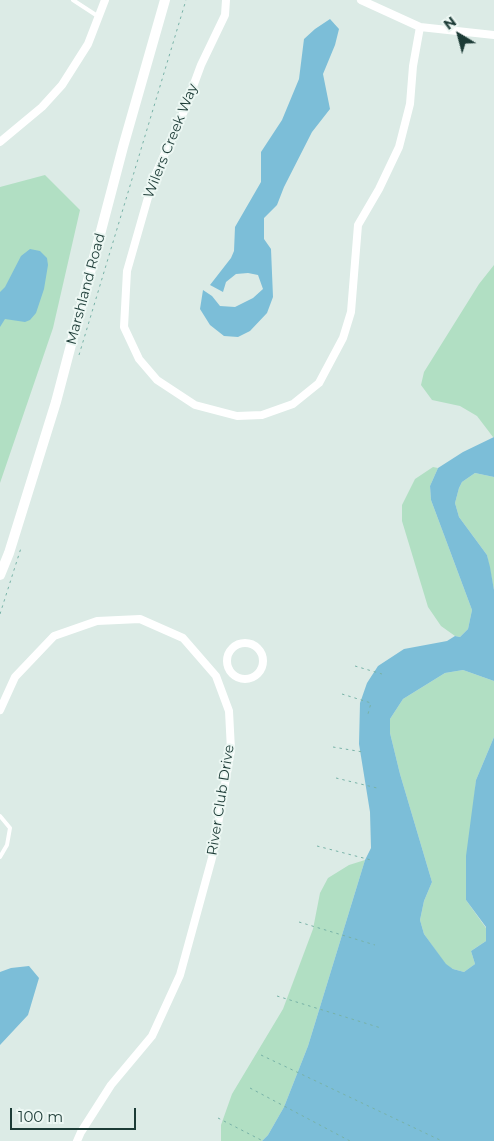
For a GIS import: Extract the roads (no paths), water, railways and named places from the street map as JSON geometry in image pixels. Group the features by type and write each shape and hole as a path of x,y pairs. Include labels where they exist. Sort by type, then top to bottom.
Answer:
{"street":[{"path":"0,142 42,107 62,85 88,44 106,0"},
{"name":"Marshland Road","path":"0,575 9,553 56,402 123,147 165,0"},
{"name":"Wilers Creek Way","path":"226,0 225,15 201,65 184,111 153,180 127,271 124,327 140,359 157,380 196,405 237,416 262,415 293,404 319,382 343,338 351,312 358,225 399,147 410,104 413,66 420,27"},
{"path":"361,0 420,27 494,35"},
{"name":"River Club Drive","path":"0,710 15,677 54,636 97,621 140,619 183,638 216,676 229,711 231,750 212,858 180,974 152,1036 111,1085 77,1141"},
{"path":"248,643 259,648 263,658 262,665 257,674 248,679 236,677 228,669 227,656 235,645 248,643"},
{"path":"216,676 228,669"}],"lane":[{"path":"73,0 99,17"},
{"path":"0,816 10,828 6,845 0,857"}],"water":[{"path":"330,19 339,29 335,45 323,74 330,109 312,132 277,205 264,218 264,239 271,249 273,297 267,313 250,331 238,337 224,336 210,325 200,309 203,290 212,296 220,306 235,307 253,298 263,289 258,275 248,273 236,274 226,282 223,292 210,285 231,258 234,251 235,227 261,182 261,152 282,120 299,79 304,39"},
{"path":"30,249 40,251 47,258 48,265 44,289 36,313 30,320 25,322 5,319 0,327 0,292 5,287 21,256"},
{"path":"494,437 494,477 475,473 462,482 455,503 459,517 487,555 490,567 494,590 494,681 463,670 445,673 403,699 390,719 390,733 432,882 424,901 420,920 424,934 446,964 453,969 464,972 475,964 471,951 486,941 486,927 466,900 466,856 476,780 494,737 494,1141 262,1141 268,1135 284,1107 308,1046 365,860 371,848 370,812 359,744 360,703 367,683 378,666 404,649 447,641 455,636 460,637 468,629 472,610 431,500 430,486 438,468 463,452"},
{"path":"29,966 39,978 28,1015 0,1045 0,972 11,968"}]}
